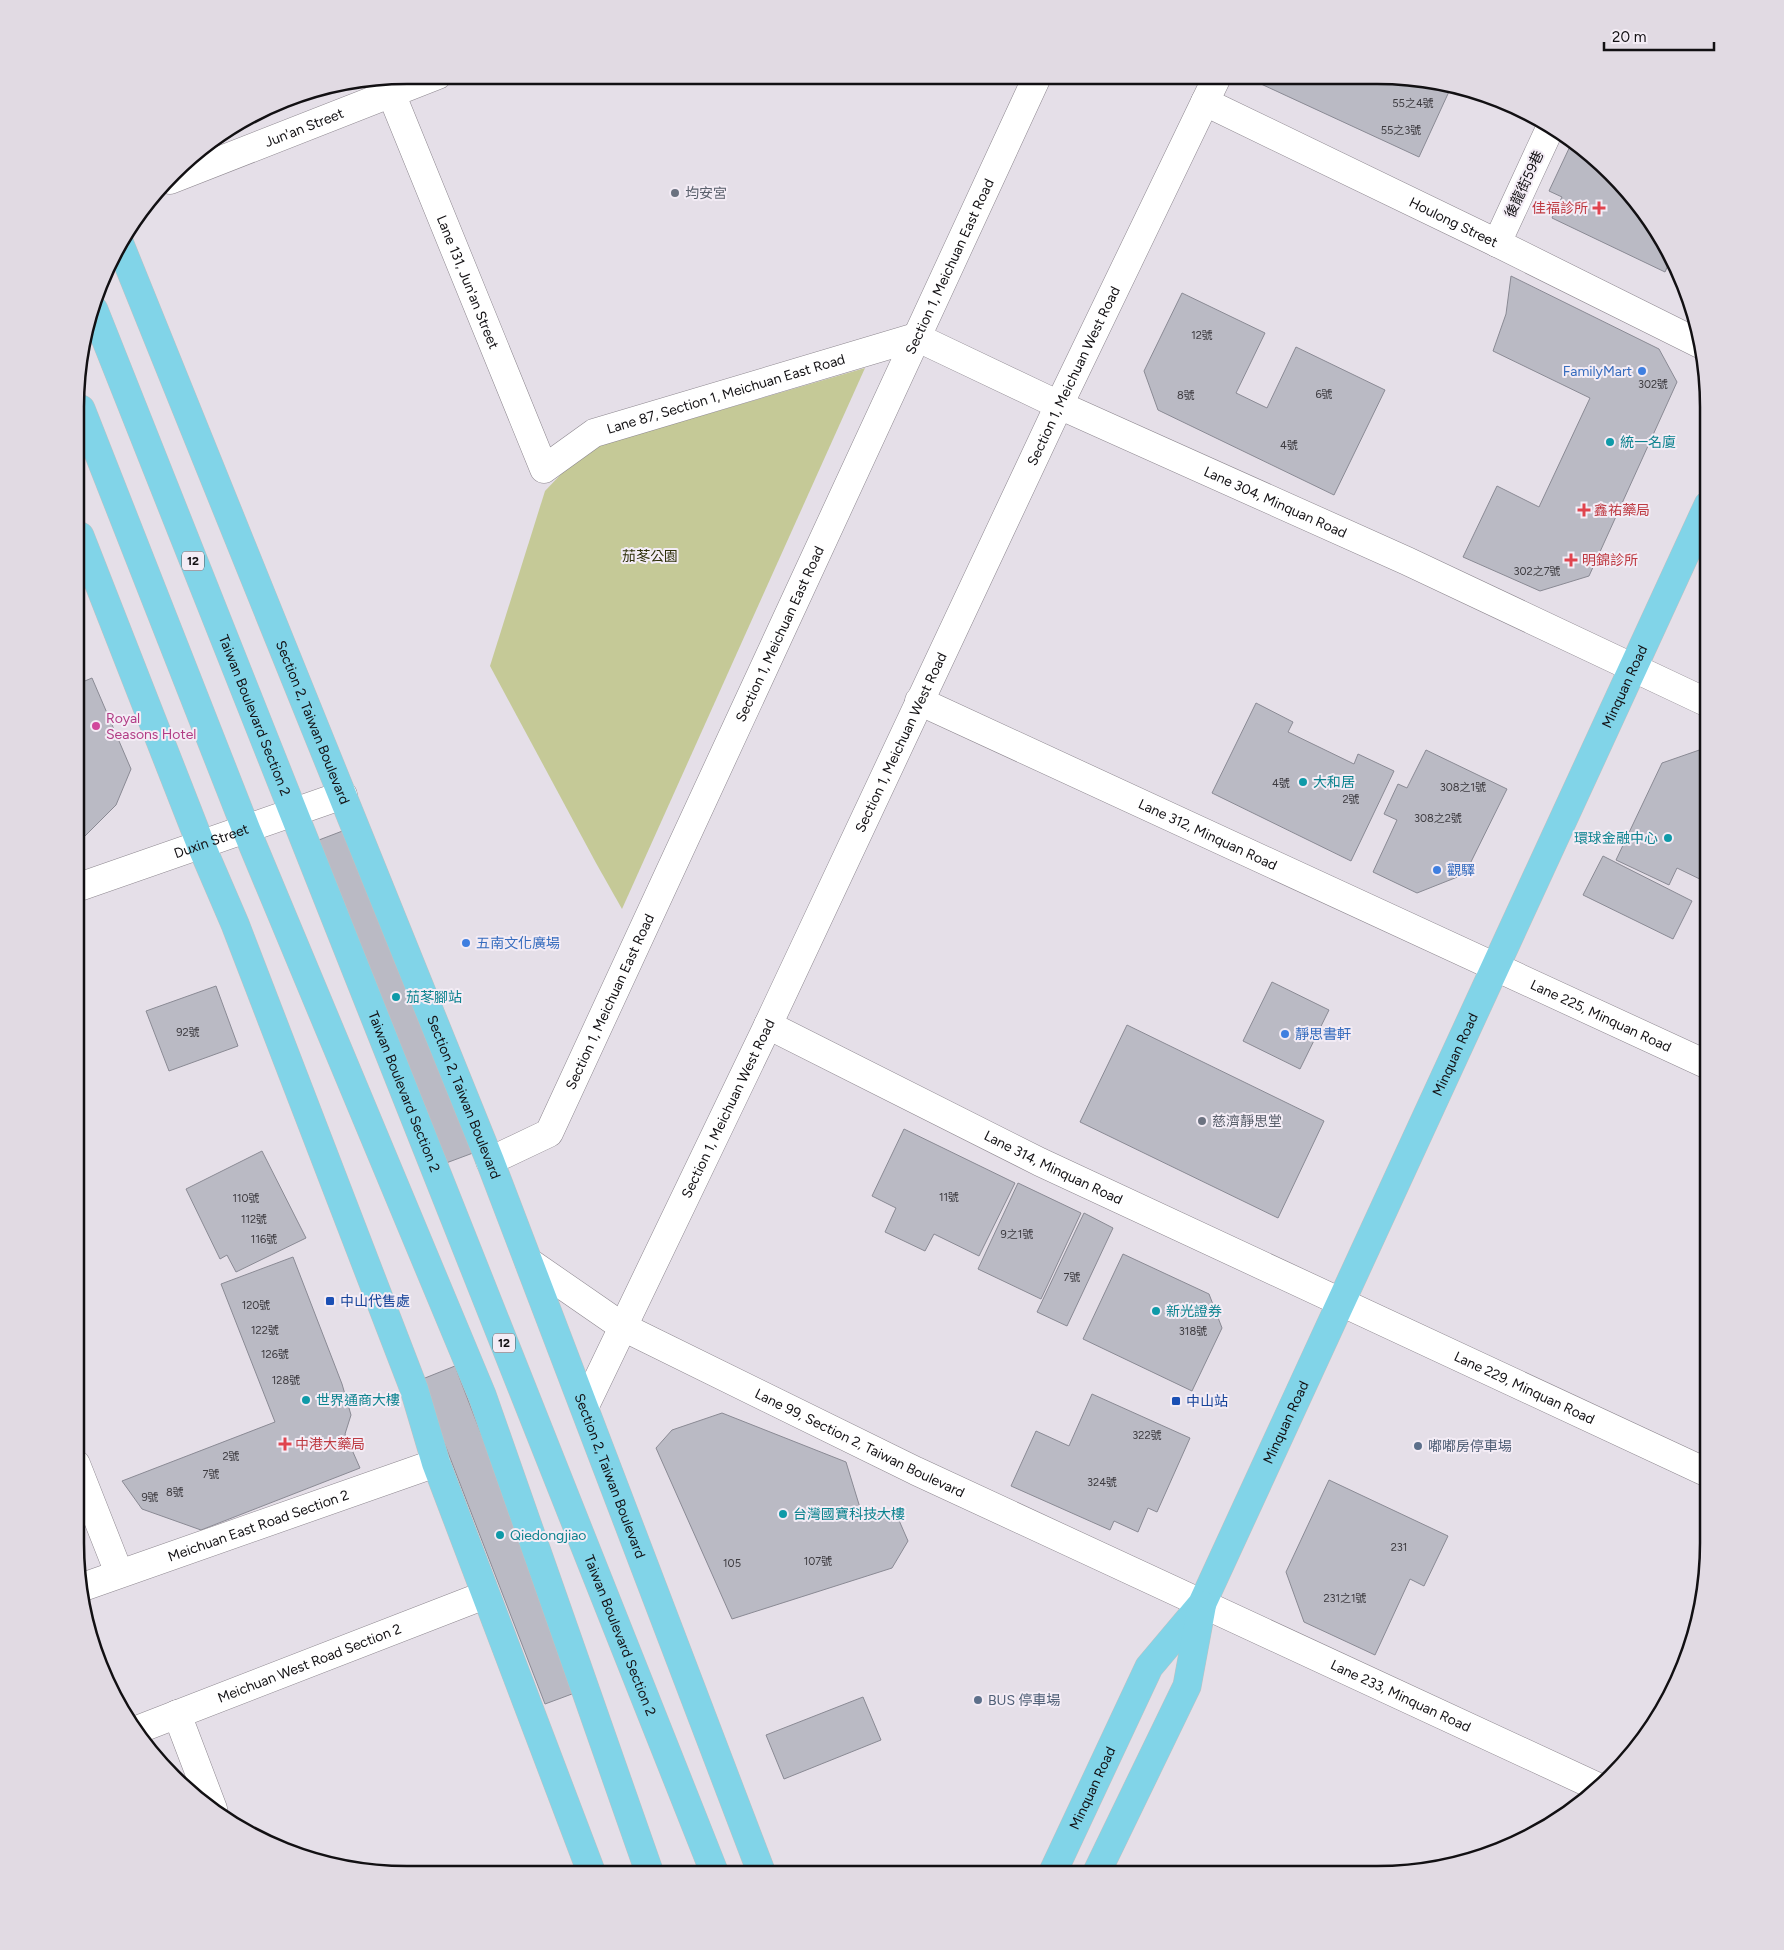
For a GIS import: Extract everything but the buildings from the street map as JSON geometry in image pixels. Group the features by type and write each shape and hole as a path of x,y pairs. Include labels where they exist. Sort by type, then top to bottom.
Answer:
{"main road":[{"name":"Section 2, Taiwan Boulevard","path":"123,252 490,1161 759,1866"},
{"name":"Taiwan Boulevard Section 2","path":"97,317 712,1866"},
{"path":"84,416 246,829 482,1395 647,1866"},
{"name":"Minquan Road","path":"1100,1866 1187,1686 1202,1604 1700,522"},
{"path":"84,546 201,844 235,924 414,1389 436,1463 589,1866"},
{"name":"Minquan Road","path":"1056,1866 1149,1667 1202,1604"}],"street":[{"name":"Jun'an Street","path":"180,176 414,84"},
{"name":"Section 1, Meichuan East Road","path":"490,1161 549,1133 1034,84"},
{"name":"Section 1, Meichuan West Road","path":"585,1406 768,1025 1058,404 1214,84"},
{"name":"Lane 131, Jun'an Street","path":"391,93 544,470"},
{"name":"Houlong Street","path":"1205,102 1497,243 1693,341"},
{"name":"後龍街59巷","path":"1497,243 1548,132"},
{"name":"Lane 304, Minquan Road","path":"916,338 1408,561 1700,699"},
{"name":"Lane 87, Section 1, Meichuan East Road","path":"544,470 594,432 916,338"},
{"name":"Lane 312, Minquan Road","path":"919,701 1494,968"},
{"name":"Duxin Street","path":"84,885 343,795"},
{"name":"Lane 225, Minquan Road","path":"1494,968 1700,1061"},
{"name":"Lane 314, Minquan Road","path":"768,1025 1040,1162 1341,1302"},
{"name":"Lane 99, Section 2, Taiwan Boulevard","path":"529,1262 623,1328 916,1471 1202,1604"},
{"name":"Lane 229, Minquan Road","path":"1341,1302 1700,1469"},
{"name":"Meichuan East Road Section 2","path":"87,1585 436,1463"},
{"path":"84,1484 119,1573"},
{"name":"Meichuan West Road Section 2","path":"142,1728 485,1595"},
{"name":"Lane 233, Minquan Road","path":"1202,1604 1592,1784"},
{"path":"177,1714 209,1798"}],"green space":[{"name":"茄苳公園","path":"865,368 622,909 490,666 545,491 584,450"}],"place":[{"name":"均安宮","path":"675,193"},
{"name":"佳福診所","path":"1599,208"},
{"name":"FamilyMart","path":"1642,371"},
{"name":"統一名廈","path":"1610,442"},
{"name":"鑫祐藥局","path":"1584,510"},
{"name":"明錦診所","path":"1571,560"},
{"name":"Royal Seasons Hotel","path":"96,726"},
{"name":"大和居","path":"1303,782"},
{"name":"環球金融中心","path":"1668,838"},
{"name":"觀驛","path":"1437,870"},
{"name":"五南文化廣場","path":"466,943"},
{"name":"茄苳腳站","path":"396,997"},
{"name":"靜思書軒","path":"1285,1034"},
{"name":"慈濟靜思堂","path":"1202,1121"},
{"name":"中山代售處","path":"330,1301"},
{"name":"新光證券","path":"1156,1311"},
{"name":"世界通商大樓","path":"306,1400"},
{"name":"中山站","path":"1176,1401"},
{"name":"中港大藥局","path":"285,1444"},
{"name":"嘟嘟房停車場","path":"1418,1446"},
{"name":"台灣國寶科技大樓","path":"783,1514"},
{"name":"Qiedongjiao","path":"500,1535"},
{"name":"BUS 停車場","path":"978,1700"}]}
